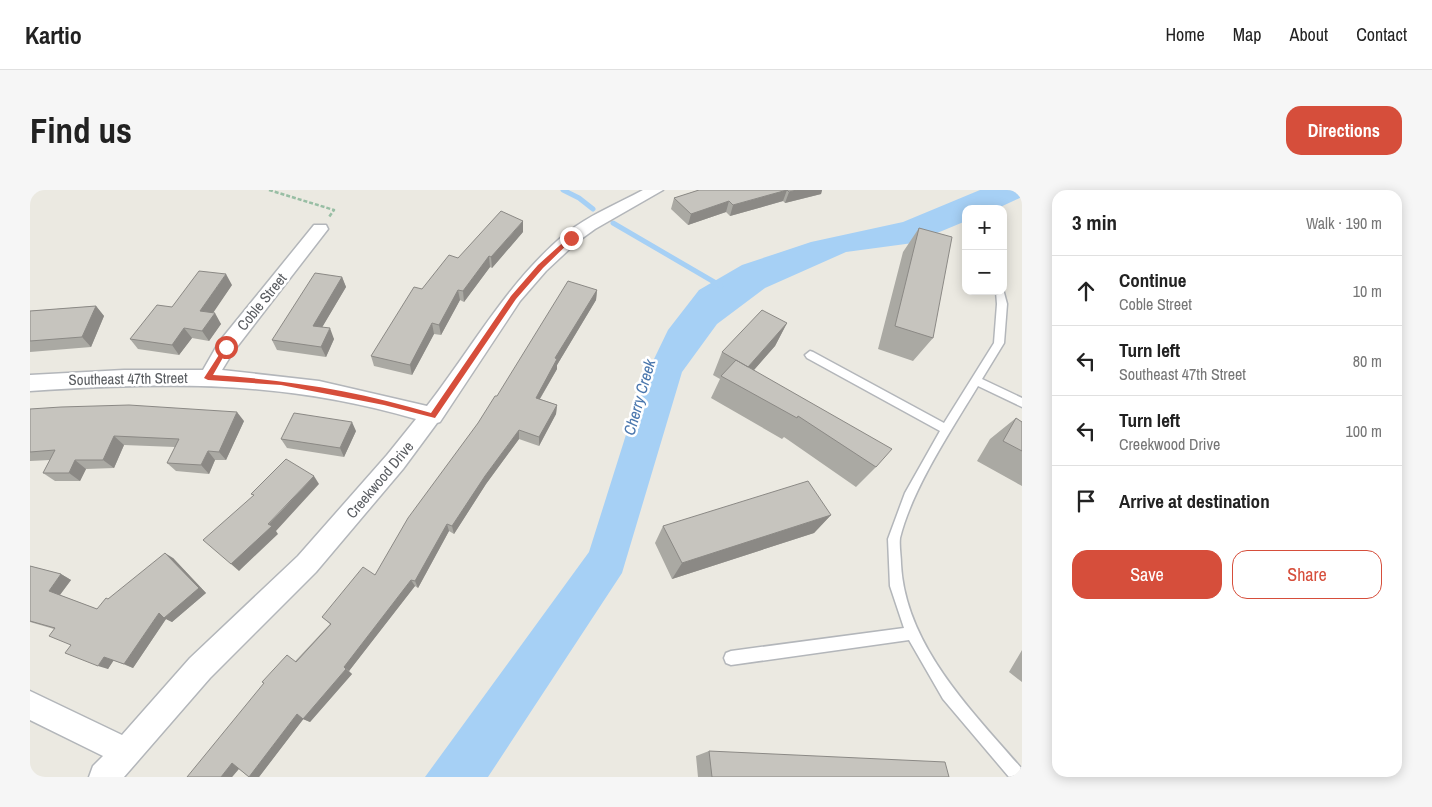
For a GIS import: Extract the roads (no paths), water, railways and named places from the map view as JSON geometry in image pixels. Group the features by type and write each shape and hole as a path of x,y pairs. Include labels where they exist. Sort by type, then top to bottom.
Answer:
{"street":[{"name":"Creekwood Drive","path":"104,777 200,668 307,564 433,416 505,309 540,267 571,238 589,225 655,190"},
{"name":"Coble Street","path":"208,378 226,347 320,229"},
{"name":"Southeast 47th Street","path":"30,383 208,378 281,383 384,402 433,416"},
{"path":"30,705 126,752"}],"lane":[{"path":"1001,295 1002,304 998,343 977,381 946,429 911,493 894,539 896,586 912,633 948,694 1019,777"},
{"path":"810,356 946,429"},
{"path":"977,381 1022,403"},
{"path":"732,658 912,633"}],"water":[{"name":"Cherry Creek","path":"980,190 1022,190 1022,197 1005,205 962,205 962,223 913,243 846,252 765,288 717,324 682,372 622,573 488,777 425,777 589,552 642,384 668,330 699,290 742,265 811,242 903,222"}],"waterway":[{"path":"563,190 579,198 593,209"},
{"path":"613,223 721,286"}]}
